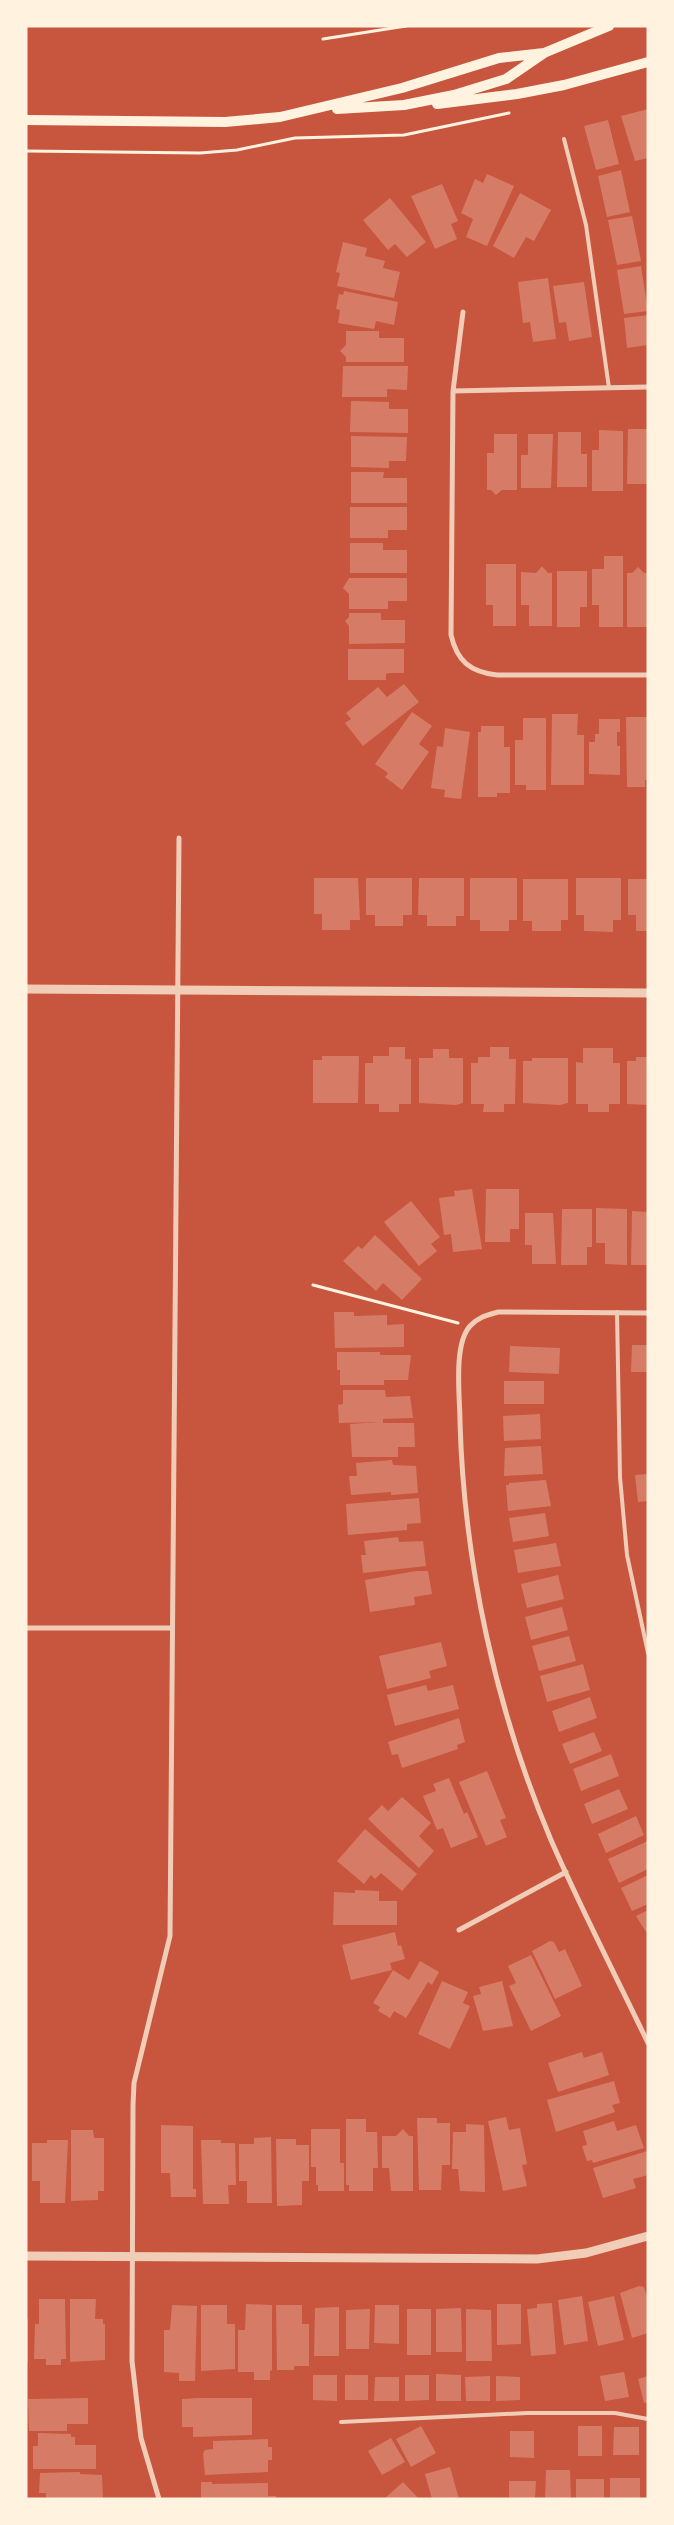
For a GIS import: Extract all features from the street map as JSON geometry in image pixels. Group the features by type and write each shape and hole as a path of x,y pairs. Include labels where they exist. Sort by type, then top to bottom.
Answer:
{"main road":[{"path":"404,105 454,95 506,79 544,53 608,26"},
{"path":"26,120 225,122 280,117 313,111 402,88 498,58 544,53"},
{"path":"313,111 464,102 564,85 648,62"}],"street":[{"path":"463,312 453,391 451,634 458,656 473,670 497,675 648,675"},
{"path":"453,391 648,387"},
{"path":"159,2499 141,2438 132,2361 134,2083 170,1936 176,990 179,838"},
{"path":"26,989 648,993"},
{"path":"648,1313 498,1312 482,1316 470,1326 462,1340 460,1356 461,1438 472,1544 484,1617 503,1698 525,1769 551,1840 648,2044"},
{"path":"26,1628 172,1628"},
{"path":"459,1930 566,1872"},
{"path":"26,2256 537,2259 586,2253 648,2236"}],"lane":[{"path":"564,139 586,225 609,388"},
{"path":"617,1312 620,1477 627,1554 648,1653"},
{"path":"341,2422 527,2413 615,2413 648,2419"}],"path":[{"path":"322,39 406,26"},
{"path":"26,151 218,151 272,144 295,138 404,135 510,113"},
{"path":"313,1285 470,1326"}],"building":[{"path":"648,109 648,158 635,161 621,116"},
{"path":"608,120 619,164 596,170 584,126"},
{"path":"621,170 630,212 607,217 598,176"},
{"path":"487,174 514,186 487,246 466,237 473,219 461,213 475,179 483,183"},
{"path":"442,184 458,221 451,224 457,239 435,249 411,196"},
{"path":"520,193 551,210 534,241 526,237 514,258 493,246"},
{"path":"390,198 426,242 407,257 395,244 388,250 363,220"},
{"path":"632,216 641,261 617,265 608,220"},
{"path":"343,242 367,248 365,256 385,261 383,268 400,272 394,298 337,286 340,273 336,272"},
{"path":"641,266 648,311 624,314 617,270"},
{"path":"548,278 556,339 533,342 530,322 523,323 518,282"},
{"path":"584,282 592,337 569,341 566,322 559,323 553,286"},
{"path":"344,291 398,302 394,325 376,321 374,329 338,323 340,310 336,309 339,294 343,295"},
{"path":"648,315 648,345 627,348 624,318"},
{"path":"346,331 379,331 379,338 404,338 404,362 346,362 346,357 340,351 346,345"},
{"path":"343,366 408,366 407,390 387,389 387,397 342,397"},
{"path":"351,401 389,402 389,409 408,409 408,433 350,432"},
{"path":"628,429 648,429 648,484 627,484"},
{"path":"599,430 623,431 623,491 592,491 592,450 599,450"},
{"path":"558,432 581,432 581,454 587,454 587,487 557,487"},
{"path":"494,434 517,434 517,490 502,490 496,495 491,490 487,490 487,453 494,453"},
{"path":"528,434 553,434 551,488 521,488 521,455 528,455"},
{"path":"351,436 407,437 406,461 389,461 389,468 351,467"},
{"path":"351,472 384,472 383,478 407,478 407,503 351,503"},
{"path":"350,507 407,507 407,530 388,530 388,538 350,538"},
{"path":"350,543 383,543 383,550 407,550 407,573 350,573"},
{"path":"604,556 623,556 623,627 599,627 599,605 592,605 592,569 604,569"},
{"path":"486,564 516,564 516,626 493,626 493,605 486,605"},
{"path":"542,566 548,573 552,573 552,626 529,626 529,605 521,605 521,572 536,573"},
{"path":"638,567 644,573 648,573 648,627 627,627 627,573 632,573"},
{"path":"557,571 587,571 587,607 580,607 580,627 557,627"},
{"path":"349,578 407,578 407,601 388,601 388,609 349,609 349,594 343,588"},
{"path":"349,613 381,613 381,620 405,620 405,643 349,644 349,626 345,621 349,617"},
{"path":"348,649 404,649 404,673 386,674 386,680 348,680"},
{"path":"404,684 419,702 363,746 345,723 351,719 346,713 378,687 387,697"},
{"path":"412,712 432,726 419,744 429,752 402,790 385,777 388,773 375,764"},
{"path":"552,714 578,714 577,735 584,735 584,785 551,785"},
{"path":"626,717 648,717 648,780 645,780 645,787 627,787"},
{"path":"523,718 546,718 546,790 526,790 526,785 515,785 515,740 523,740"},
{"path":"599,719 620,719 620,732 617,732 617,746 620,746 620,775 589,774 589,742 595,742 595,734 599,734"},
{"path":"481,726 504,726 504,747 510,747 510,793 497,793 497,797 478,797 478,732 481,732"},
{"path":"445,728 470,732 461,799 444,797 445,790 431,788 437,746 443,747"},
{"path":"314,878 358,878 360,920 350,920 350,930 322,930 322,914 314,914"},
{"path":"366,878 412,878 412,915 403,915 403,926 375,926 375,915 366,915"},
{"path":"419,878 464,878 464,916 456,916 456,926 427,926 427,915 418,915"},
{"path":"470,878 517,878 517,920 509,920 509,931 480,931 480,920 470,920"},
{"path":"576,878 621,878 621,920 613,920 613,932 584,931 584,915 576,915"},
{"path":"523,879 568,879 568,920 561,920 561,931 532,931 532,921 523,921"},
{"path":"628,879 648,879 648,931 636,931 636,915 628,915"},
{"path":"389,1047 405,1047 405,1059 411,1059 411,1104 399,1104 399,1112 379,1112 379,1104 365,1104 365,1063 373,1063 373,1056 389,1056"},
{"path":"490,1047 509,1047 509,1059 516,1059 515,1104 504,1104 504,1112 483,1112 484,1104 471,1104 471,1063 478,1063 478,1057 490,1057"},
{"path":"583,1048 613,1048 613,1063 620,1063 620,1104 609,1104 609,1112 588,1112 588,1104 576,1104 576,1062 583,1063"},
{"path":"433,1049 449,1049 449,1058 463,1058 463,1103 456,1105 419,1103 419,1058 433,1058"},
{"path":"322,1056 359,1056 358,1103 313,1103 313,1060 322,1060"},
{"path":"636,1057 648,1057 648,1105 627,1104 627,1061 636,1061"},
{"path":"532,1058 568,1058 568,1103 560,1105 523,1103 523,1061 532,1061"},
{"path":"472,1189 482,1249 453,1252 451,1234 444,1235 439,1198 455,1196 454,1191"},
{"path":"486,1189 519,1189 519,1229 510,1229 510,1242 485,1242"},
{"path":"411,1201 440,1237 431,1244 437,1251 419,1266 384,1222"},
{"path":"596,1208 627,1209 627,1265 605,1264 605,1243 596,1243"},
{"path":"562,1209 592,1209 592,1247 587,1247 587,1265 561,1265"},
{"path":"632,1211 648,1212 648,1265 631,1265"},
{"path":"525,1213 553,1213 556,1264 532,1264 532,1245 525,1245"},
{"path":"375,1235 422,1279 402,1300 383,1283 376,1291 343,1261 358,1246 362,1249"},
{"path":"334,1312 354,1312 354,1316 387,1315 387,1325 404,1324 404,1347 335,1348"},
{"path":"632,1345 648,1345 648,1372 631,1372"},
{"path":"510,1346 560,1348 559,1374 509,1372"},
{"path":"337,1352 380,1352 380,1355 411,1355 408,1380 384,1380 384,1385 340,1385 340,1370 337,1370"},
{"path":"504,1381 544,1381 544,1404 504,1404"},
{"path":"343,1390 385,1390 386,1397 410,1396 413,1418 383,1419 383,1423 414,1423 415,1447 398,1447 398,1457 352,1457 350,1424 380,1422 339,1423 338,1405 343,1404"},
{"path":"540,1414 541,1439 504,1441 503,1416"},
{"path":"541,1446 543,1474 504,1476 505,1448"},
{"path":"392,1460 393,1465 416,1466 418,1493 391,1495 391,1492 351,1495 349,1476 357,1476 356,1463"},
{"path":"648,1474 648,1501 638,1502 635,1475"},
{"path":"546,1480 551,1506 508,1511 506,1485 509,1485 509,1483"},
{"path":"419,1498 421,1523 407,1524 407,1530 348,1535 346,1504"},
{"path":"545,1513 549,1536 513,1542 509,1518"},
{"path":"398,1537 399,1542 423,1541 426,1566 363,1573 361,1555 366,1555 364,1541"},
{"path":"556,1543 561,1566 518,1573 514,1550"},
{"path":"416,1571 428,1571 432,1594 414,1597 415,1605 370,1612 365,1580"},
{"path":"558,1575 564,1599 527,1608 521,1584"},
{"path":"562,1607 568,1630 531,1640 525,1617"},
{"path":"569,1636 576,1661 539,1671 532,1646"},
{"path":"441,1642 447,1666 429,1671 431,1678 387,1689 379,1656"},
{"path":"583,1664 590,1690 547,1702 540,1676"},
{"path":"426,1685 428,1691 453,1685 459,1709 395,1726 387,1695"},
{"path":"590,1697 597,1718 559,1732 552,1711"},
{"path":"459,1718 465,1742 457,1745 458,1749 402,1768 398,1754 392,1755 388,1742"},
{"path":"594,1732 602,1751 570,1764 562,1744"},
{"path":"611,1754 619,1776 581,1791 573,1769"},
{"path":"487,1771 506,1818 500,1820 507,1837 486,1846 459,1782"},
{"path":"449,1778 464,1814 467,1812 478,1837 451,1848 443,1828 437,1830 423,1796 436,1791 433,1784"},
{"path":"619,1789 628,1809 592,1824 584,1804"},
{"path":"402,1797 431,1823 419,1836 434,1851 419,1868 368,1819 382,1805 388,1811"},
{"path":"636,1816 644,1835 606,1853 598,1834"},
{"path":"365,1829 417,1874 402,1891 381,1873 375,1879 371,1875 364,1884 337,1861"},
{"path":"648,1841 648,1869 619,1883 608,1859"},
{"path":"648,1875 648,1904 632,1911 621,1888"},
{"path":"355,1890 379,1891 379,1901 397,1901 397,1925 333,1925 334,1892 355,1893"},
{"path":"648,1910 648,1935 636,1916"},
{"path":"395,1932 398,1946 401,1945 405,1959 390,1963 392,1970 351,1980 342,1945"},
{"path":"550,1941 554,1942 559,1952 565,1949 582,1986 555,1999 532,1951"},
{"path":"531,1955 561,2016 531,2031 509,1986 516,1983 508,1966"},
{"path":"420,1961 439,1972 432,1985 428,1982 406,2018 394,2011 390,2018 378,2011 380,2007 373,2003 393,1970 409,1980"},
{"path":"442,1981 468,1992 463,2003 470,2006 450,2049 418,2034"},
{"path":"502,1981 513,2026 483,2031 473,1996 481,1994 479,1987"},
{"path":"582,2052 584,2058 602,2052 609,2075 558,2092 548,2063"},
{"path":"614,2081 620,2103 612,2105 615,2112 556,2132 547,2100"},
{"path":"506,2117 509,2130 520,2128 527,2164 522,2165 527,2186 503,2191 488,2121"},
{"path":"417,2118 437,2118 437,2123 450,2123 450,2165 442,2165 441,2190 419,2190"},
{"path":"346,2119 366,2119 366,2132 377,2132 378,2168 373,2168 373,2191 349,2191 349,2185 346,2185"},
{"path":"614,2121 617,2131 636,2125 644,2148 593,2163 592,2160 587,2161 582,2146 587,2145 583,2131"},
{"path":"466,2124 484,2125 485,2192 460,2191 458,2169 452,2169 453,2132 466,2132"},
{"path":"161,2125 193,2126 193,2189 196,2189 196,2197 171,2197 170,2173 161,2173"},
{"path":"311,2129 340,2129 340,2163 344,2163 344,2191 318,2191 316,2167 311,2167"},
{"path":"403,2129 409,2136 413,2136 413,2191 391,2191 389,2168 382,2168 382,2136 396,2136"},
{"path":"71,2130 93,2130 94,2138 104,2138 104,2191 98,2191 98,2200 71,2201"},
{"path":"271,2137 272,2203 247,2203 247,2181 239,2181 239,2144 254,2144 254,2138"},
{"path":"276,2139 296,2139 296,2145 309,2145 309,2181 302,2181 302,2205 277,2206"},
{"path":"47,2140 68,2140 65,2203 40,2203 40,2181 32,2181 32,2143 47,2143"},
{"path":"201,2140 221,2140 221,2143 235,2143 236,2185 228,2185 229,2204 203,2204"},
{"path":"647,2151 648,2175 633,2179 636,2188 603,2198 593,2168"},
{"path":"639,2286 644,2287 648,2300 648,2333 632,2338 620,2293"},
{"path":"582,2296 588,2341 564,2345 558,2300"},
{"path":"614,2296 624,2340 598,2346 588,2302"},
{"path":"39,2299 65,2299 66,2359 61,2359 61,2365 46,2365 46,2359 34,2359 35,2324 39,2324"},
{"path":"70,2299 96,2299 95,2319 103,2319 103,2324 105,2324 105,2360 70,2362"},
{"path":"552,2303 556,2354 531,2356 527,2309 537,2308 537,2304"},
{"path":"246,2304 272,2305 272,2370 270,2371 270,2380 254,2380 254,2372 238,2372 238,2330 245,2330"},
{"path":"497,2304 521,2304 521,2344 497,2345"},
{"path":"172,2305 197,2306 195,2381 179,2381 179,2373 164,2372 164,2330 170,2330"},
{"path":"201,2305 227,2305 227,2324 235,2324 235,2369 201,2371"},
{"path":"276,2305 302,2305 302,2324 309,2324 309,2366 294,2366 294,2370 277,2370"},
{"path":"375,2305 399,2305 399,2344 374,2343"},
{"path":"339,2307 339,2356 314,2356 315,2308"},
{"path":"461,2308 462,2352 436,2352 436,2309"},
{"path":"370,2309 369,2349 346,2349 346,2310"},
{"path":"407,2309 431,2309 431,2355 407,2355"},
{"path":"466,2309 491,2310 492,2361 466,2361"},
{"path":"26,2319 28,2319 28,2363 26,2363"},
{"path":"624,2372 629,2397 605,2401 600,2376"},
{"path":"436,2374 461,2375 461,2401 436,2401"},
{"path":"313,2375 337,2375 337,2401 313,2400"},
{"path":"345,2375 368,2375 368,2400 345,2400"},
{"path":"405,2375 429,2375 429,2400 405,2401"},
{"path":"490,2376 490,2401 466,2401 465,2377"},
{"path":"496,2376 520,2377 520,2400 496,2401"},
{"path":"648,2376 648,2402 644,2403 638,2379"},
{"path":"375,2377 399,2377 399,2401 374,2401"},
{"path":"88,2398 88,2424 67,2424 67,2431 29,2431 28,2399"},
{"path":"252,2398 252,2435 193,2437 193,2427 182,2427 182,2399"},
{"path":"421,2426 436,2453 411,2467 396,2439"},
{"path":"578,2426 602,2426 602,2456 578,2456"},
{"path":"614,2427 639,2427 639,2455 613,2455"},
{"path":"510,2431 534,2431 534,2458 510,2457"},
{"path":"38,2433 71,2434 71,2437 75,2437 75,2445 96,2445 96,2469 33,2469 33,2446 38,2446"},
{"path":"391,2438 405,2462 382,2475 368,2451"},
{"path":"268,2439 268,2447 272,2447 272,2460 268,2460 268,2472 205,2475 203,2454 205,2450 213,2449 213,2441"},
{"path":"450,2467 459,2499 432,2499 425,2474"},
{"path":"546,2470 570,2470 571,2499 545,2499"},
{"path":"80,2472 80,2474 102,2475 103,2499 46,2499 46,2493 39,2493 40,2473"},
{"path":"610,2478 640,2478 640,2499 610,2499"},
{"path":"576,2479 604,2479 604,2499 576,2499"},
{"path":"509,2481 536,2481 535,2499 509,2499"},
{"path":"201,2482 212,2482 212,2484 268,2483 268,2496 276,2496 276,2499 201,2499"},
{"path":"403,2482 419,2499 384,2499"}]}
